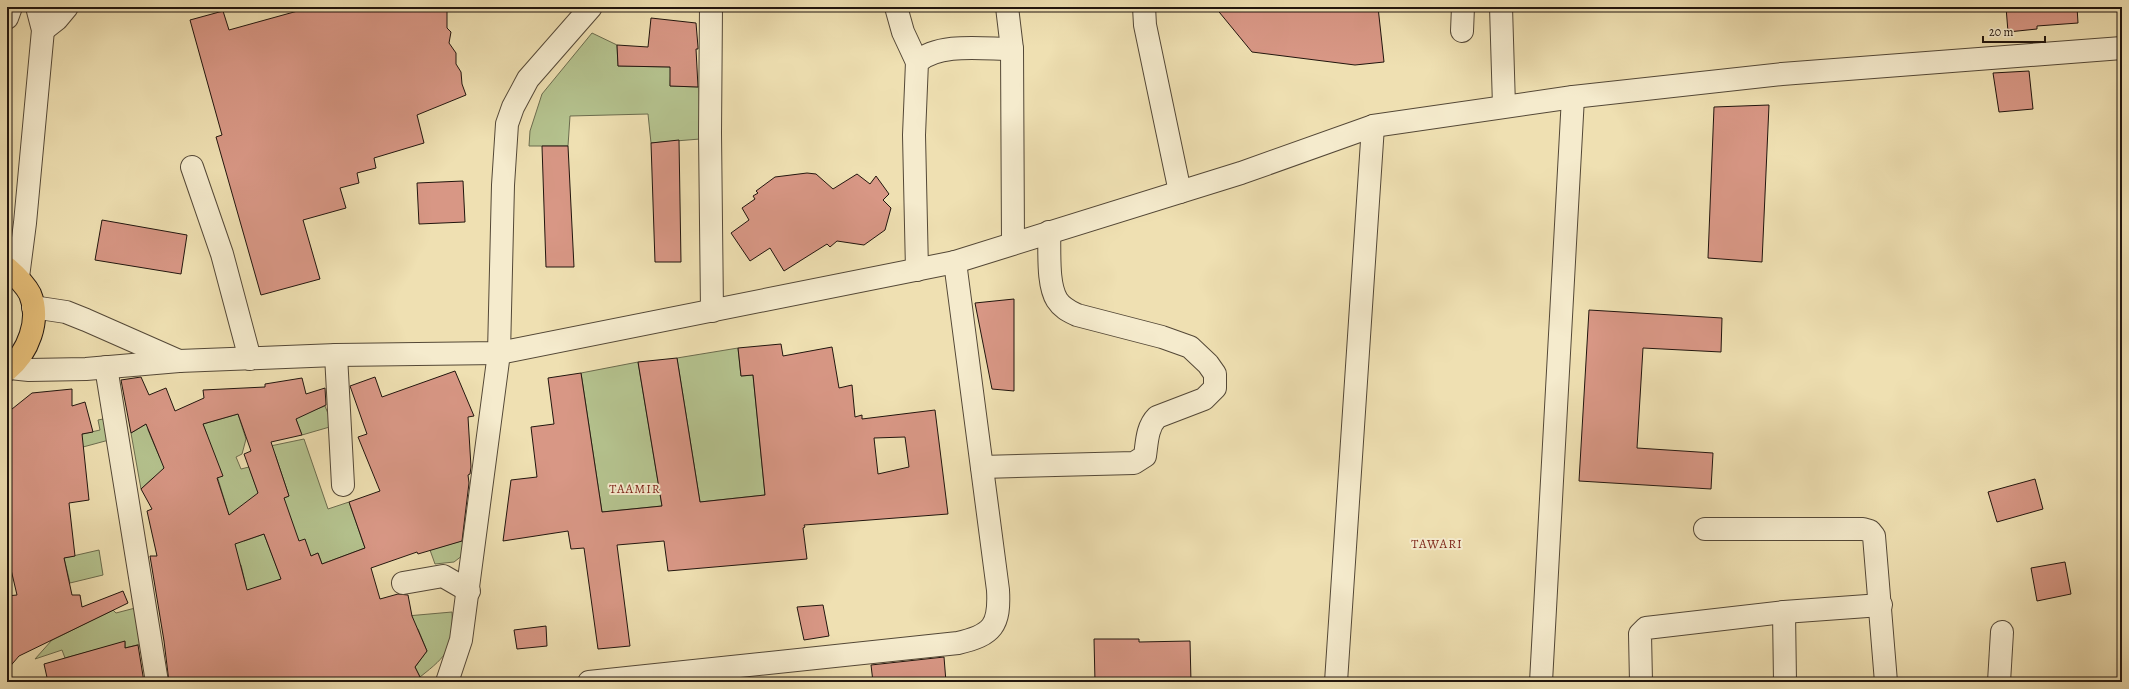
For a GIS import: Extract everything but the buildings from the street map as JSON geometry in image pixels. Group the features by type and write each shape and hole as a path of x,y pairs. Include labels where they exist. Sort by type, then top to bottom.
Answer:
{"main road":[{"path":"9,369 31,336 34,321 30,293 12,273"}],"street":[{"path":"7,18 11,7"},
{"path":"12,273 25,223 43,30 37,7"},
{"path":"43,30 57,19 67,7"},
{"path":"447,682 461,640 469,591 499,353 503,185 507,124 513,107 528,79 591,7"},
{"path":"711,7 710,133 712,311"},
{"path":"896,7 903,32 917,62 914,135 917,270"},
{"path":"1007,7 1012,49 1013,243"},
{"path":"1144,7 1145,25 1180,192"},
{"path":"1462,31 1463,7"},
{"path":"1501,7 1504,106"},
{"path":"9,369 29,370 106,367 179,361 499,353 955,262 1180,192 1373,126 1573,97 1782,74 2122,48"},
{"path":"917,62 924,56 947,49 1012,49"},
{"path":"1540,682 1573,97"},
{"path":"1336,682 1373,126"},
{"path":"192,167 222,254 250,359"},
{"path":"982,466 1134,463 1145,456 1149,430 1152,422 1157,417 1204,399 1215,388 1215,374 1208,364 1190,347 1162,337 1077,315 1065,309 1057,300 1052,285 1049,232"},
{"path":"590,682 958,643 978,638 994,625 999,610 955,262"},
{"path":"33,307 66,312 179,361"},
{"path":"336,356 343,485"},
{"path":"106,367 157,682"},
{"path":"1705,529 1863,529 1870,531 1874,536 1881,605 1886,682"},
{"path":"403,583 443,576 469,591"},
{"path":"1641,682 1640,634 1646,628 1784,612 1881,605"},
{"path":"1784,612 1785,682"},
{"path":"1999,682 2002,632"}],"green space":[{"path":"592,33 617,45 618,66 671,67 670,86 699,87 700,139 651,143 648,114 570,116 568,146 529,146 530,131 542,94"},
{"path":"738,348 741,376 753,375 765,495 700,502 677,358"},
{"path":"638,362 662,506 602,512 581,373"},
{"path":"325,406 333,426 302,435 295,417"},
{"path":"238,414 246,439 242,454 236,457 241,469 249,467 261,501 229,515 211,456 161,488 154,477 141,489 131,433 148,423 148,430 160,458 207,435 203,424"},
{"path":"103,419 109,440 83,447 74,436 100,430 98,420"},
{"path":"304,439 328,509 349,502 365,548 322,564 318,553 311,556 287,546 284,498 289,496 275,454 256,449"},
{"path":"236,519 244,541 264,534 279,573 283,579 210,630 246,586 241,565 231,567"},
{"path":"468,539 467,552 454,562 435,564 430,550"},
{"path":"99,550 103,575 70,583 64,558"},
{"path":"139,607 149,642 125,648 125,642 65,658 62,650 35,659 52,640 113,610 116,613"},
{"path":"452,612 452,634 447,650 437,663 420,677 415,667 427,651 418,629 405,631 407,616"}],"district":[{"name":"TAAMIR","path":"635,488"},
{"name":"TAWARI","path":"1437,543"}]}
